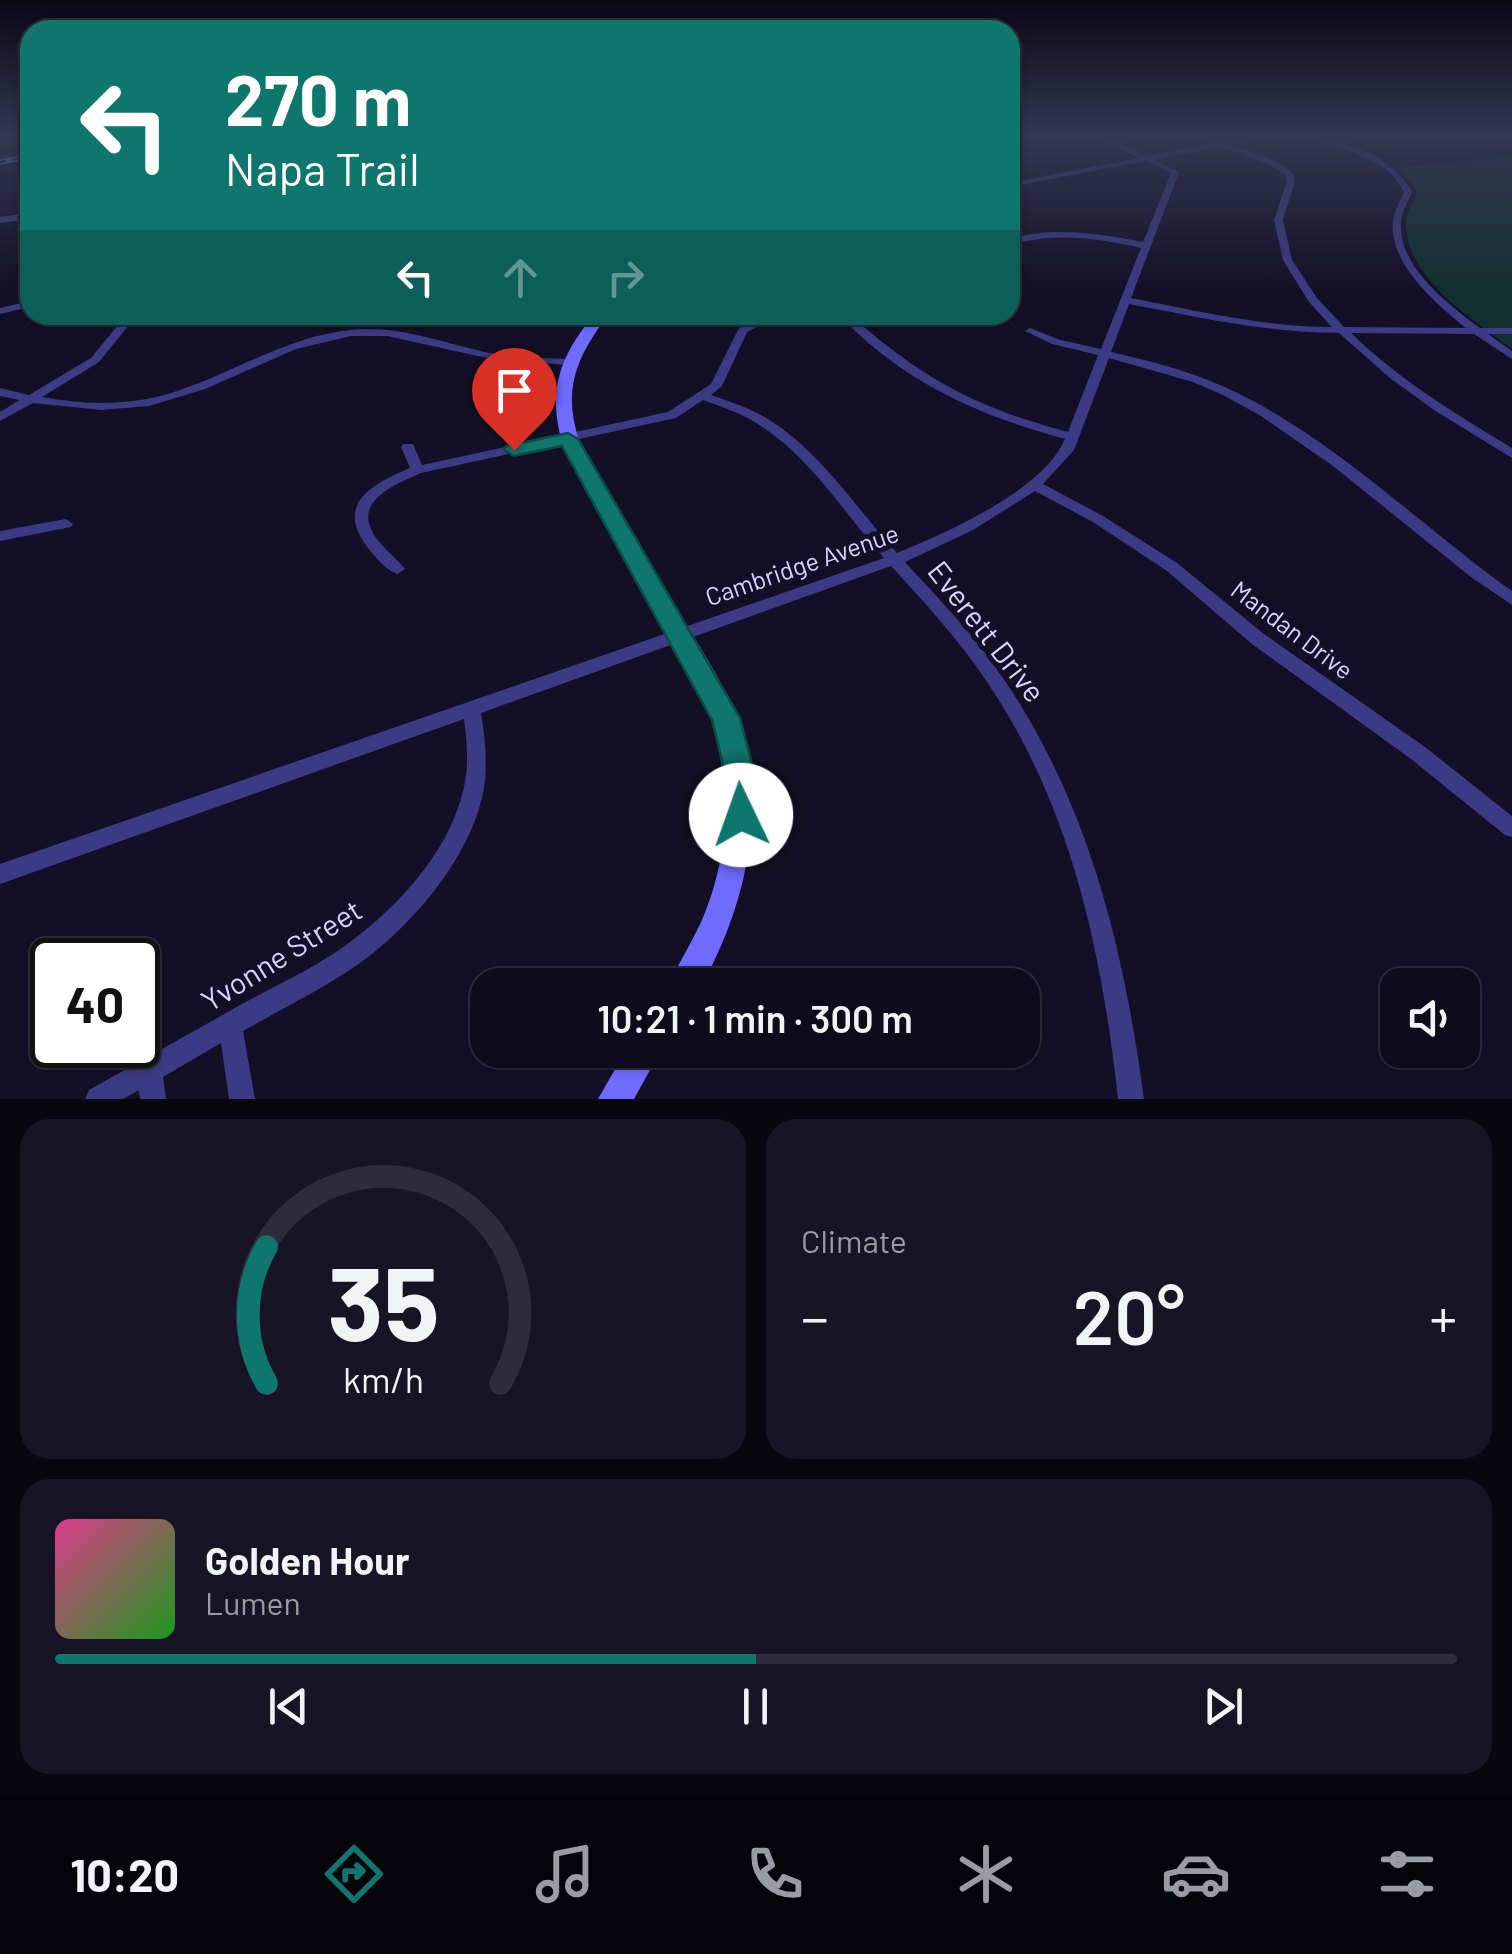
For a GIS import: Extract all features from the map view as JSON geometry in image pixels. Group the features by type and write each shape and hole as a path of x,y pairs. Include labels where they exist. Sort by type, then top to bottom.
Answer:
{"street":[{"name":"Cambridge Avenue","path":"0,874 958,534 1060,461 1169,188"},
{"path":"1286,188 1280,198 1276,221 1283,254 1304,290 1342,330 1408,385 1512,454"},
{"path":"1406,188 1397,217 1402,250 1426,285 1512,356"},
{"path":"1020,240 1072,234 1146,246"},
{"path":"1126,300 1262,326 1512,330"},
{"path":"0,416 95,360 124,325"},
{"path":"594,325 568,362 561,396 568,439 726,718 736,752 741,794 733,875 713,930 694,968"},
{"path":"397,569 362,534 360,518 368,500 379,490 417,470 655,420 704,396 727,369 743,330 754,325"},
{"path":"855,325 890,358 933,387 980,409 1071,437"},
{"path":"1030,330 1050,342 1188,376 1252,406 1332,458 1512,599"},
{"path":"0,392 81,408 147,403 190,390 304,342 358,332 415,334 503,358 568,362"},
{"name":"Everett Drive","path":"704,396 756,417 788,440 996,681 1062,799 1089,872 1111,956 1132,1099"},
{"path":"408,447 417,470"},
{"name":"Mandan Drive","path":"1033,484 1098,519 1172,567 1258,638 1418,753 1512,828"},
{"path":"0,536 66,524"},
{"name":"Yvonne Street","path":"98,1099 380,934 430,881 458,837 474,794 479,756 471,708"},
{"path":"230,1025 242,1099"},
{"path":"615,1099 634,1068"},
{"path":"150,1070 153,1099"}],"green space":[{"path":"1512,188 1512,349 1462,312 1418,264 1406,226 1417,189"}],"route":[{"path":"514,450 568,439 726,718 740,772 741,815"}]}
